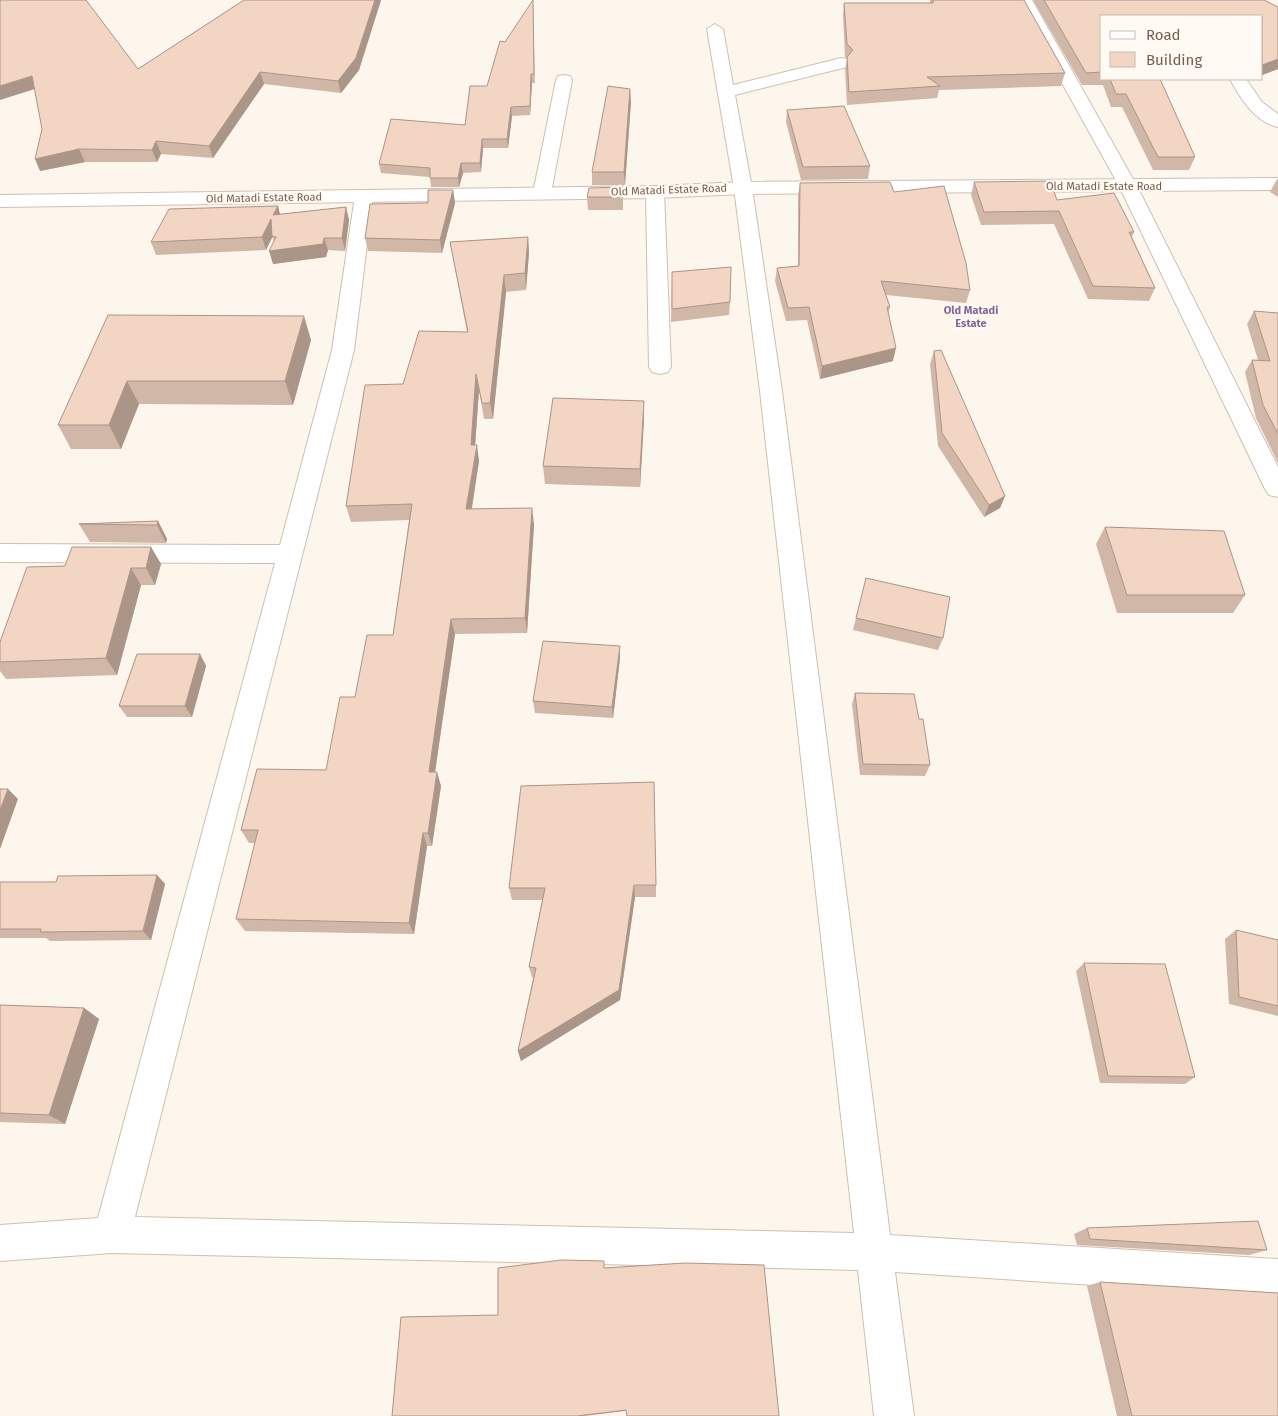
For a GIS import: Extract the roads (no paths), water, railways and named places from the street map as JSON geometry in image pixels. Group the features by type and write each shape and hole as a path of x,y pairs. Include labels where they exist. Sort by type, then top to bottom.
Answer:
{"street":[{"path":"1024,0 1128,186 1276,489"},
{"path":"715,29 742,188 774,411 876,1252 894,1416"},
{"path":"727,92 841,63"},
{"path":"542,193 564,80"},
{"path":"1239,80 1256,106 1278,122"},
{"name":"Old Matadi Estate Road","path":"0,201 655,192 742,188 1278,184"},
{"path":"655,192 660,367"},
{"path":"112,1235 344,350 364,196"},
{"path":"0,553 290,554"},
{"path":"0,1243 112,1235 876,1252 1278,1278"}],"district":[{"name":"Old Matadi Estate","path":"971,316"}]}
